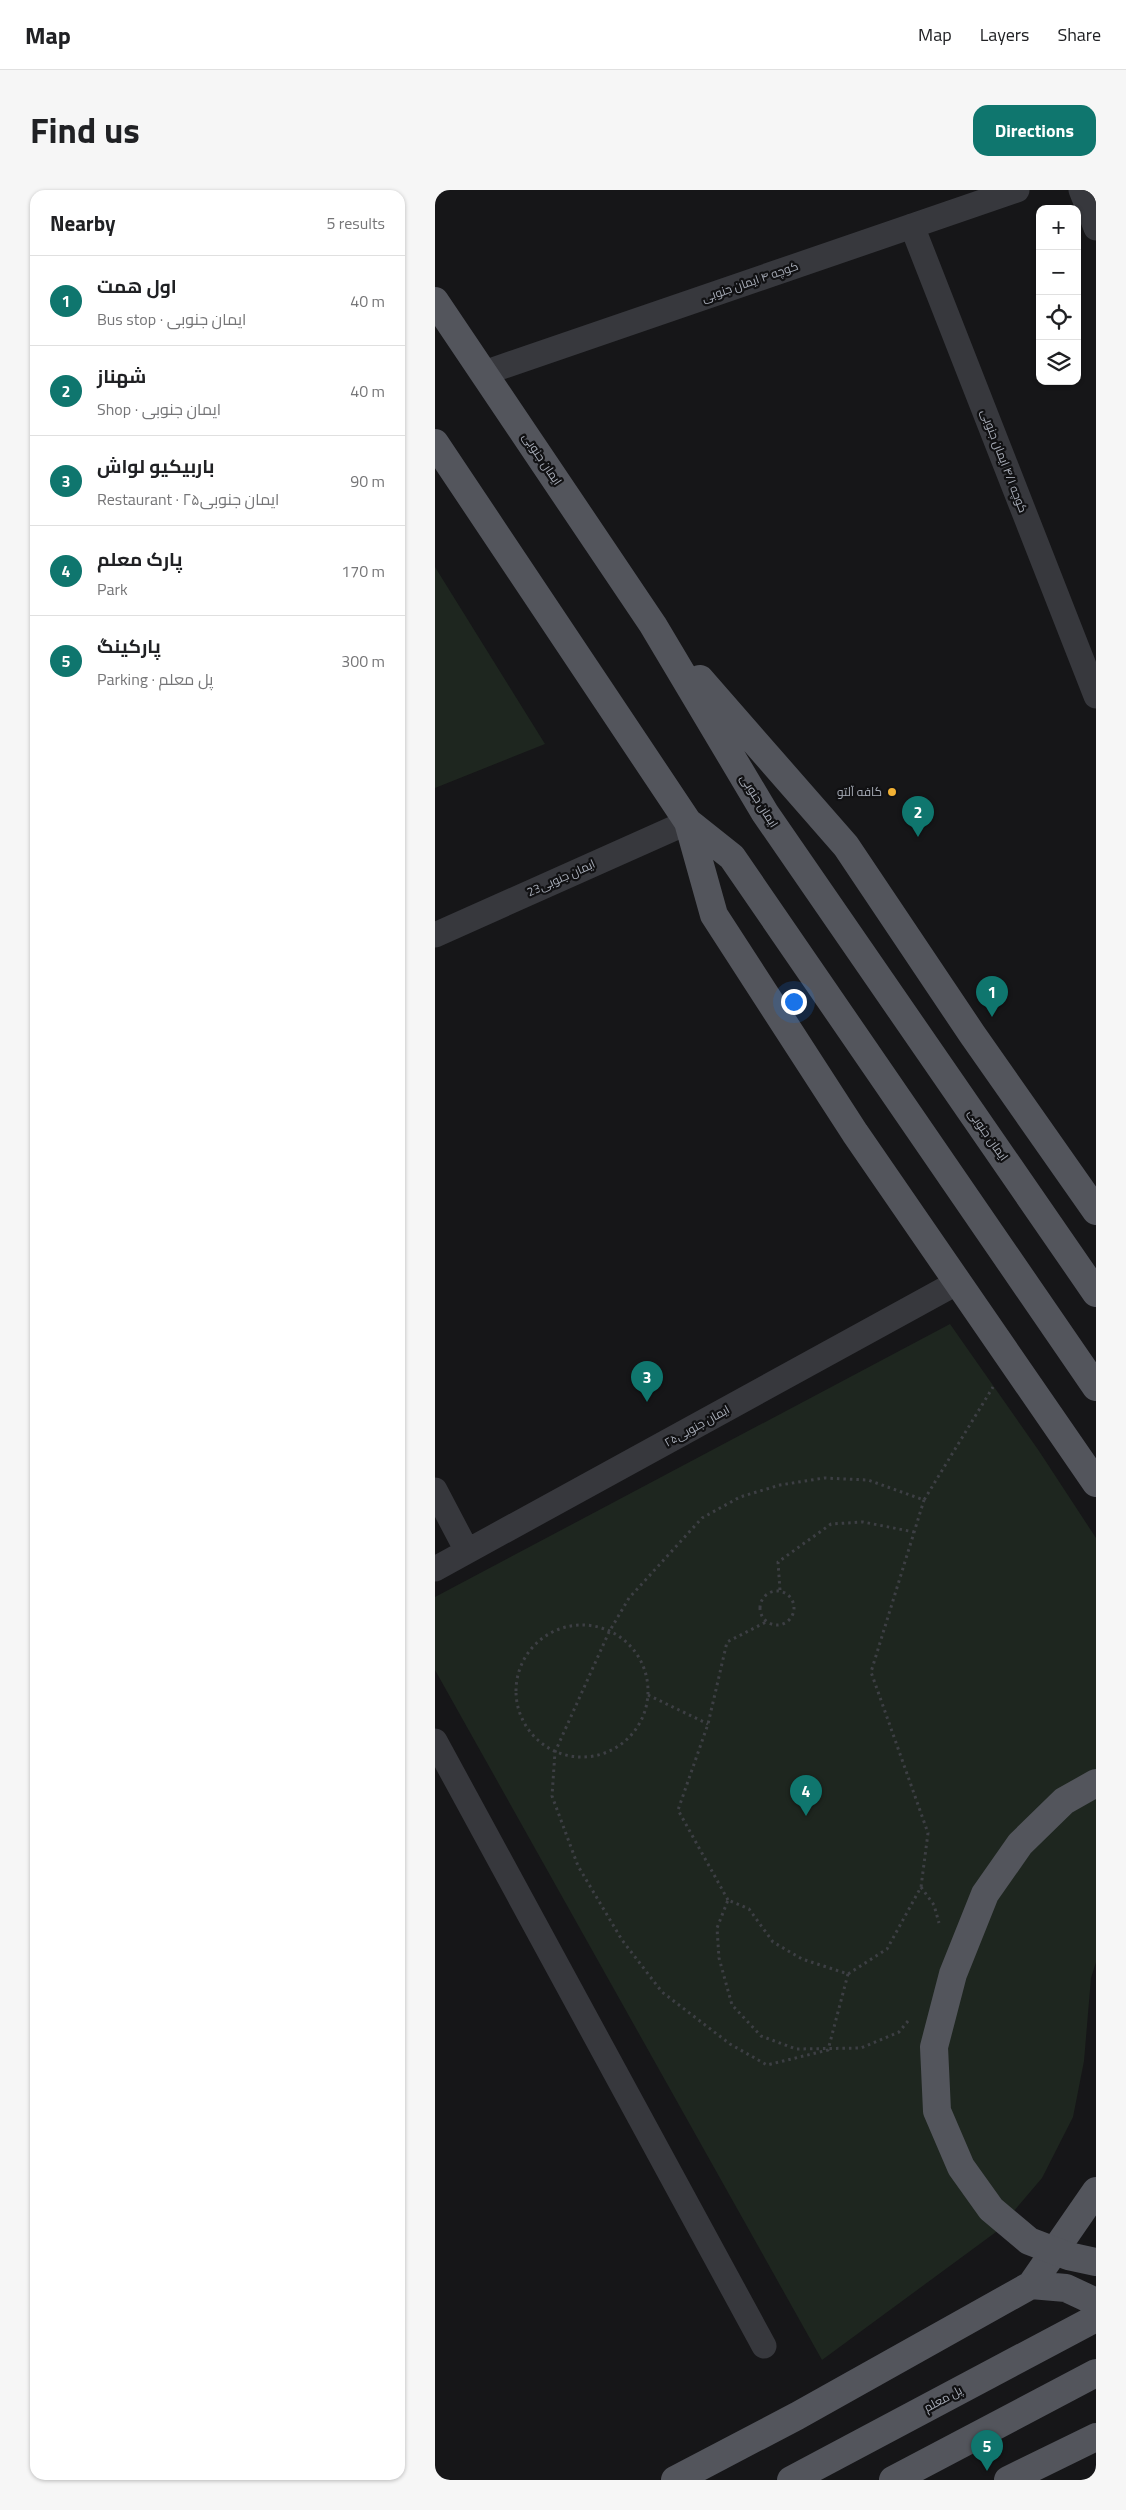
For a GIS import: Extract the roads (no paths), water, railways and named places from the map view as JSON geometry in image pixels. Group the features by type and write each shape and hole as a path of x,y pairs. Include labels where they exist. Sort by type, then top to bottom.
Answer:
{"main road":[{"name":"ایمان جنوبی","path":"435,301 653,625 765,813 1096,1293"},
{"path":"435,443 688,822 733,857 1096,1387"},
{"path":"653,625 846,846 972,1034 1096,1211"},
{"path":"688,822 713,915 855,1133 1096,1483"},
{"path":"1096,1783 1064,1801 1020,1844 985,1894 953,1974 934,2047 937,2111 961,2167 991,2209 1029,2241 1068,2256 1096,2262"},
{"path":"675,2480 797,2416 1031,2285 1096,2191"},
{"path":"1031,2285 1066,2288 1096,2302"},
{"name":"پل معلم","path":"791,2480 1096,2318"},
{"path":"893,2480 1096,2373"},
{"path":"1008,2480 1096,2437"}],"street":[{"name":"کوچه ۴ ایمان جنوبی","path":"484,373 1017,190"},
{"path":"1081,190 1096,228"},
{"name":"کوچه ۴/۱ ایمان جنوبی","path":"912,226 1096,696"},
{"name":"23ایمان جنوبی","path":"435,935 688,822"},
{"name":"ایمان جنوبی۲۵","path":"435,1568 958,1282"},
{"path":"435,1490 467,1552"},
{"path":"435,1742 764,2346"}],"place":[{"name":"کافه آلتو","path":"892,792"},
{"name":"شهناز","path":"918,837"},
{"name":"اول همت","path":"992,1017"},
{"name":"باربیکیو لواش","path":"647,1402"},
{"name":"پارک معلم","path":"806,1816"},
{"name":"پارکینگ","path":"987,2471"}]}
